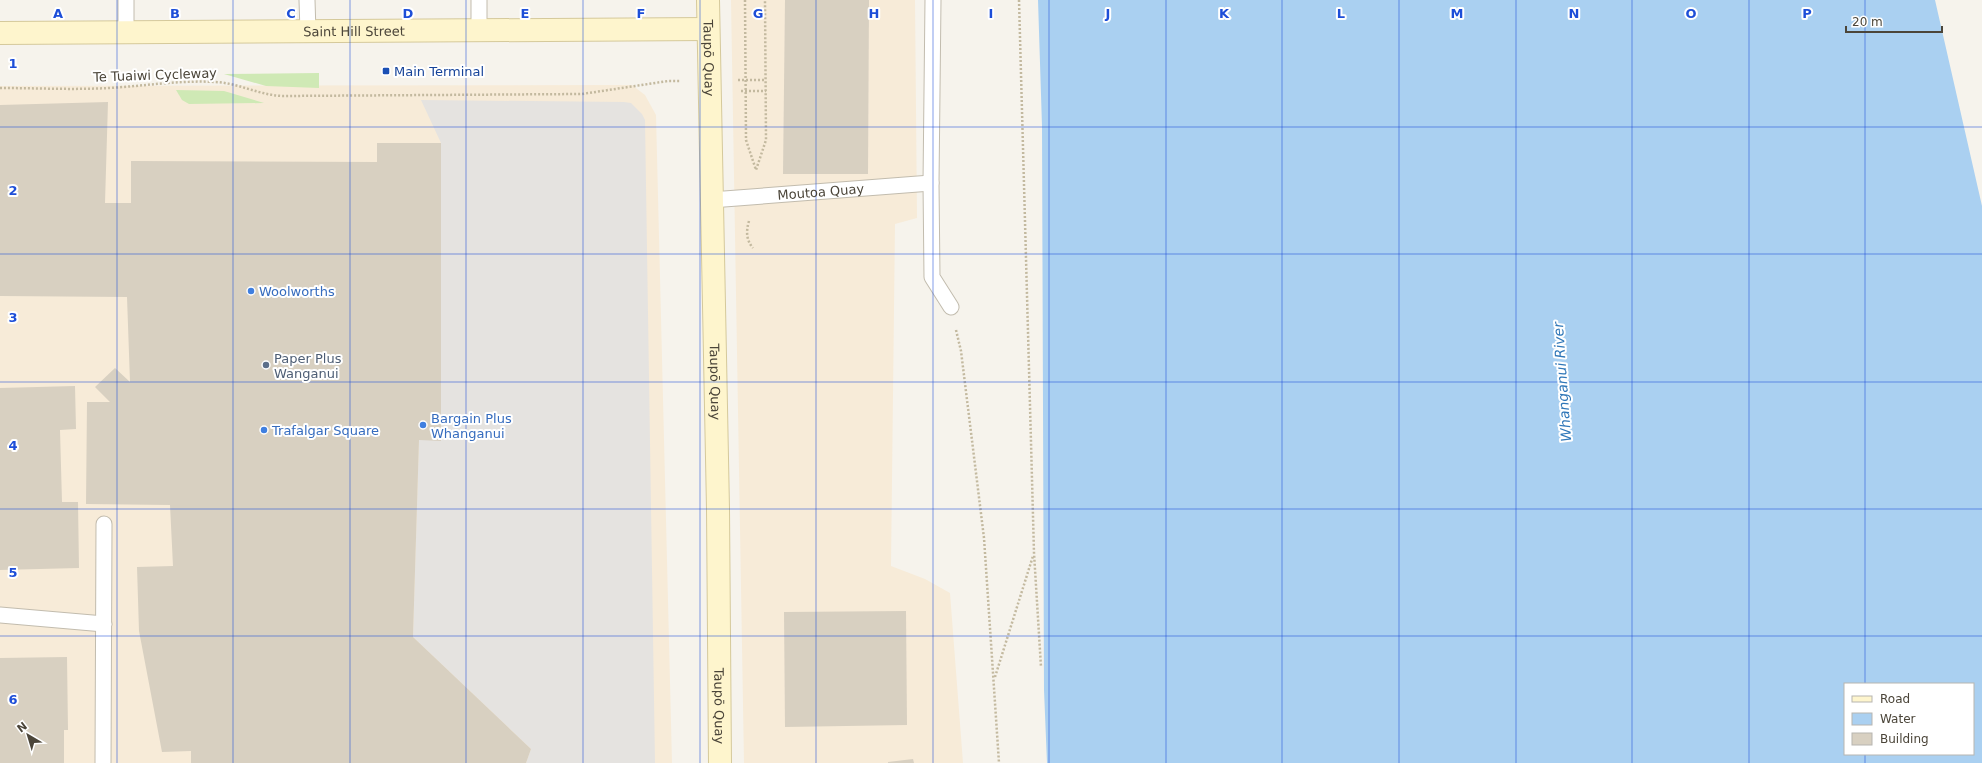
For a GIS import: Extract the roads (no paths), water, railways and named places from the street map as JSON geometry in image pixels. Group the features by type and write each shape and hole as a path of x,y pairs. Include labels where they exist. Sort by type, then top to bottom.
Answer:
{"main road":[{"name":"Taupō Quay","path":"708,0 718,509 720,763"},
{"name":"Saint Hill Street","path":"0,33 708,29"}],"lane":[{"path":"126,0 126,33"},
{"path":"308,0 308,32"},
{"path":"479,0 479,31"},
{"path":"933,0 931,183 932,277 951,307"},
{"name":"Moutoa Quay","path":"711,200 931,183"},
{"path":"103,763 104,524"},
{"path":"0,615 104,624"}],"water":[{"name":"Whanganui River","path":"1038,0 1935,0 1982,206 1982,763 1047,763 1044,690 1042,126"}],"place":[{"name":"Main Terminal","path":"386,71"},
{"name":"Woolworths","path":"251,291"},
{"name":"Paper Plus Wanganui","path":"266,365"},
{"name":"Bargain Plus Whanganui","path":"423,425"},
{"name":"Trafalgar Square","path":"264,430"}]}
